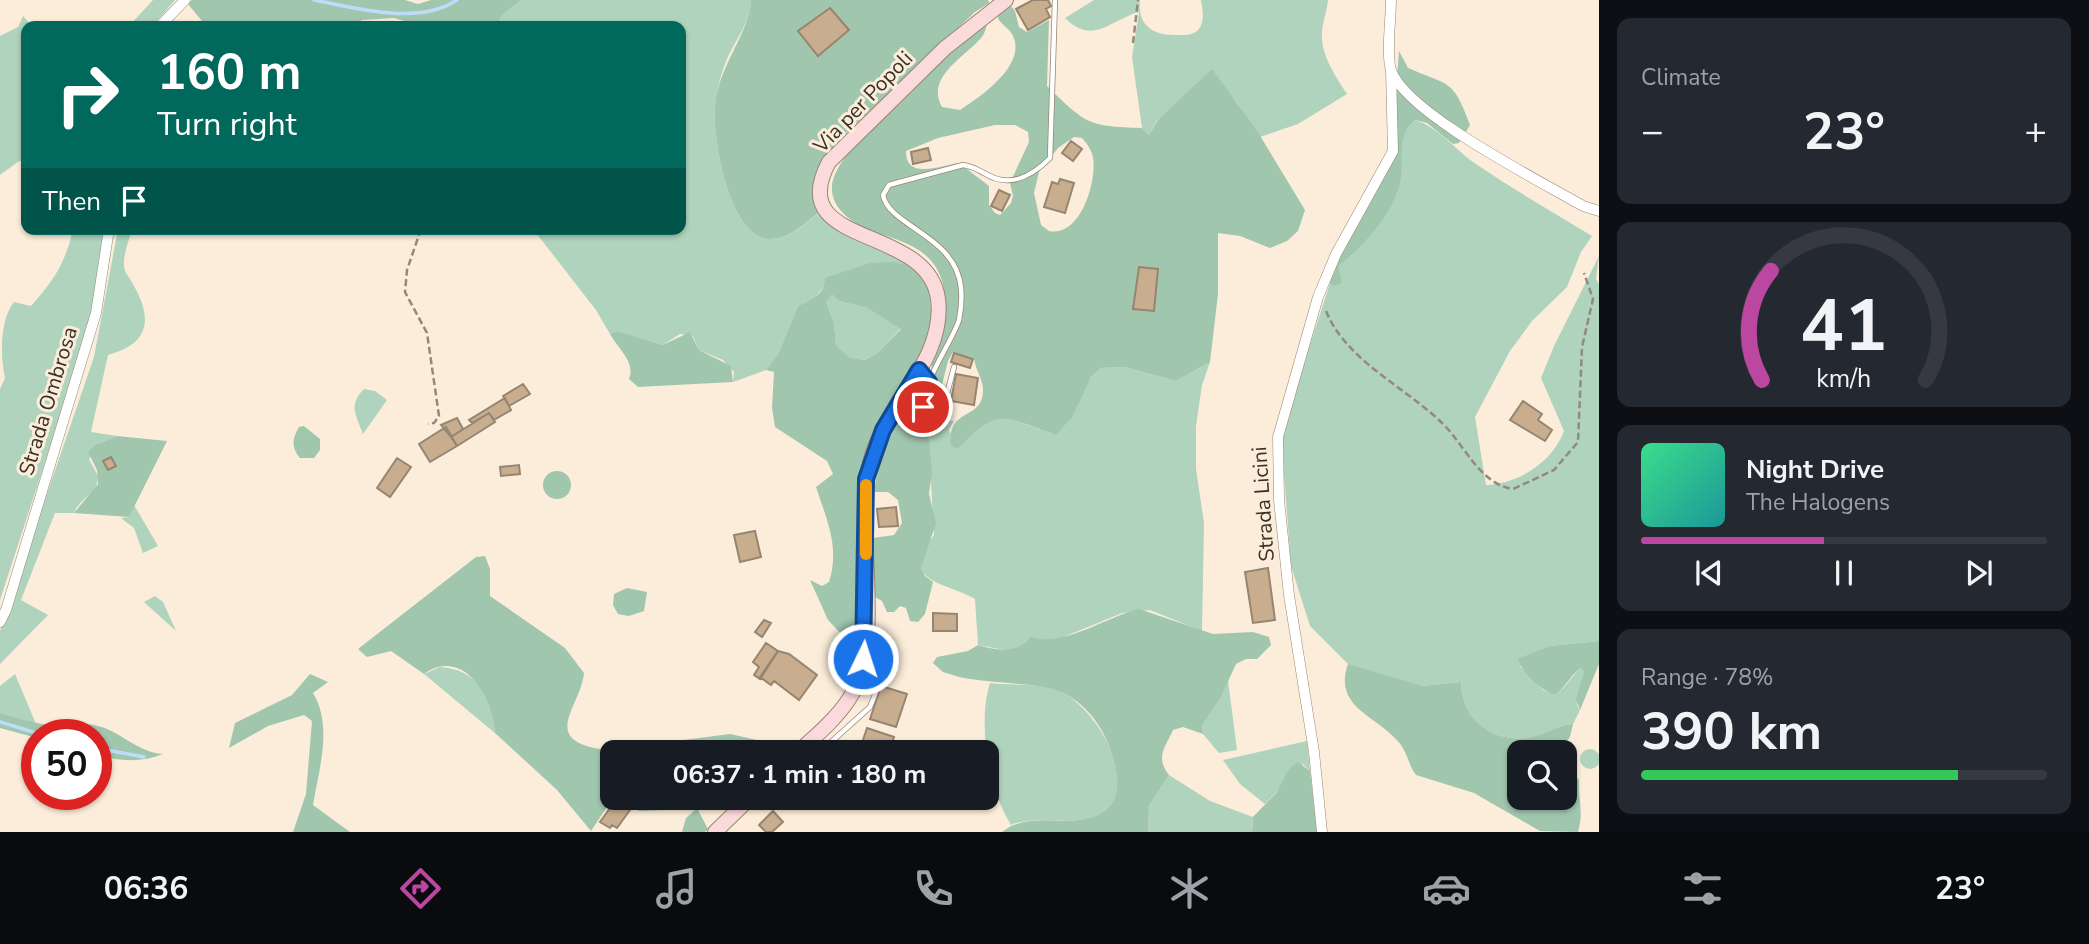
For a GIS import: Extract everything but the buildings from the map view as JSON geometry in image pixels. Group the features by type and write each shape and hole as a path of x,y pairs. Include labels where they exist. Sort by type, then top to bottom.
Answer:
{"main road":[{"name":"Via per Popoli","path":"810,740 851,697 863,659 868,470 883,430 919,370 934,333 938,299 934,286 910,255 851,231 831,216 821,203 821,177 829,162 945,48 1006,0"},
{"path":"715,832 738,810"}],"street":[{"path":"165,21 185,0"},
{"name":"Strada Licini","path":"1322,832 1314,752 1289,595 1279,500 1278,437 1323,287 1336,254 1393,151 1391,0"},
{"path":"1391,70 1410,97 1468,139 1583,206 1599,211"},
{"name":"Strada Ombrosa","path":"0,622 6,610 96,313 108,235"}],"lane":[{"path":"954,367 946,402 941,411 923,407 929,382 959,321 961,288 957,271 942,248 891,209 883,195 889,185 963,165 971,166 1002,181 1014,181 1026,177 1050,158 1055,0"},
{"path":"919,370 929,382"},
{"path":"833,740 870,707 882,677 866,624"}],"path":[{"path":"1133,43 1138,0"},
{"path":"419,235 407,270 405,292 427,333 439,416 434,424 428,424"},
{"path":"1323,287 1325,308 1339,336 1440,422 1491,481 1513,489 1554,470 1578,442 1583,347 1593,299 1584,273"}],"green space":[{"path":"153,0 175,0 157,21 134,21"},
{"path":"192,0 405,0 418,4 431,0 521,0 502,15 499,21 404,21 394,18 360,21 202,21 188,4"},
{"path":"521,0 751,0 745,24 723,70 715,105 720,161 734,205 744,222 756,235 777,238 797,230 820,211 900,252 911,266 825,285 814,299 798,306 778,354 766,370 733,382 734,372 723,360 699,350 693,336 680,334 663,345 618,331 610,334 596,310 538,235 686,235 686,21 499,21 502,15"},
{"path":"751,0 988,0 989,3 975,12 840,139 821,165 820,211 791,233 770,239 756,235 734,205 720,161 715,120 715,105 722,76 745,25"},
{"path":"1094,0 1140,0 1141,16 1148,27 1167,35 1181,35 1192,34 1200,28 1203,17 1201,0 1328,0 1322,29 1324,52 1347,94 1298,124 1260,137 1236,101 1157,120 1149,135 1142,128 1132,57 1139,12 1093,31 1075,26 1065,18"},
{"path":"1011,6 1019,27 1027,32 1049,20 1047,86 1080,116 1099,124 1142,128 1149,135 1157,121 1212,69 1256,129 1305,210 1298,231 1287,241 1270,248 1240,236 1218,233 1218,294 1210,362 1176,381 1124,367 1101,368 1091,377 1072,417 1056,435 1003,419 983,426 958,449 951,446 954,425 977,407 983,386 974,358 953,352 948,361 938,401 930,402 933,355 944,299 942,281 937,269 930,259 912,246 867,229 848,218 838,207 832,187 838,169 873,123 988,17 982,37 943,77 938,96 942,107 960,110 1000,78 1014,57 1015,45 1011,32 998,18 999,13","holes":["995,125 1015,125 1028,132 1029,142 1010,183 1013,196 1011,203 1000,215 989,205 989,186 959,163 918,169 908,160 906,151 938,138","1074,137 1082,138 1092,155 1094,168 1089,193 1078,217 1070,226 1060,231 1049,231 1041,225 1034,193 1039,172 1058,148"]},
{"path":"23,16 28,21 21,21 21,161 0,175 0,36 18,27"},
{"path":"1399,51 1408,68 1441,82 1454,91 1470,125 1459,143 1453,144 1427,123 1415,120 1408,128 1402,144 1400,182 1394,201 1373,232 1338,266 1342,283 1333,286 1328,282 1392,143"},
{"path":"1415,120 1432,128 1490,174 1592,236 1581,252 1567,287 1532,321 1510,351 1475,417 1486,485 1522,476 1543,461 1559,442 1564,431 1541,378 1599,256 1596,279 1599,284 1599,641 1550,646 1520,666 1543,690 1554,695 1562,690 1581,668 1584,672 1577,705 1580,710 1573,724 1526,738 1501,736 1480,725 1466,706 1461,682 1422,686 1373,674 1348,664 1310,626 1291,566 1281,435 1330,283 1334,286 1337,266 1372,232 1394,199 1400,182 1404,135"},
{"path":"71,235 104,235 94,312 0,600 0,389 5,378 2,359 4,328 9,309 14,302 31,306 52,280 67,252"},
{"path":"117,235 130,235 124,267 140,298 145,320 139,337 132,344 108,355 91,432 117,436 103,442 89,459 98,476 92,492 74,513 55,513 21,600 48,615 0,664 0,631 94,357"},
{"path":"894,262 911,266 928,282 933,326 922,356 879,429 862,548 859,634 845,638 828,620 810,580 822,586 829,582 832,570 831,534 816,487 833,474 827,461 775,427 772,408 774,372 766,370 778,354 798,306 813,299 820,292 825,278 870,263","holes":["832,294 839,301 867,308 901,329 876,354 864,360 849,357 836,345 834,323 826,302"]},
{"path":"832,293 839,301 867,308 901,328 876,354 864,360 849,357 836,345 834,323 826,302"},
{"path":"618,331 663,345 690,332 699,350 731,366 733,382 638,387 629,379 631,373 628,361 610,334"},
{"path":"1210,362 1202,385 1196,426 1196,469 1204,523 1202,631 1150,610 1122,613 1061,638 1010,651 978,645 975,599 930,579 923,572 920,563 934,535 928,429 934,419 954,421 949,430 957,449 982,426 1002,419 1013,420 1056,435 1091,377 1101,368 1124,367 1176,381"},
{"path":"364,389 375,391 387,400 363,434 355,405"},
{"path":"909,399 918,402 919,421 924,423 934,419 928,429 932,472 929,494 936,523 921,568 925,576 933,582 925,614 918,622 910,621 906,608 900,606 894,612 887,612 882,601 875,597 873,538 894,535 902,523 898,500 888,492 874,492 876,479 886,443"},
{"path":"304,426 320,439 320,450 314,458 300,458 294,447 297,431"},
{"path":"117,436 167,441 129,517 74,513 98,484 97,470 88,452 94,446"},
{"path":"557,471 567,475 571,485 567,495 557,499 547,495 543,485 547,475"},
{"path":"134,505 158,546 143,553 134,528 121,518 129,517"},
{"path":"485,556 490,569 490,596 565,648 584,673 571,710 568,731 573,739 585,746 600,749 600,810 605,810 591,831 557,790 495,733 483,692 464,671 452,667 438,667 424,674 391,651 367,657 358,649 476,557"},
{"path":"627,588 647,592 644,611 629,616 618,614 613,605 614,594"},
{"path":"155,596 163,602 176,631 144,602"},
{"path":"1139,609 1213,634 1253,632 1269,637 1271,645 1257,659 1246,659 1236,664 1221,697 1202,726 1203,734 1183,727 1173,730 1162,758 1169,775 1149,806 1148,832 1002,832 1025,822 1075,820 1105,810 1113,802 1117,787 1117,774 1109,745 1094,718 1071,698 1058,691 1033,685 959,677 943,672 933,663 937,657 968,651 978,645 1007,650 1020,646 1031,637 1043,639 1071,635"},
{"path":"1599,641 1599,664 1580,710 1576,699 1584,672 1581,668 1554,695 1533,680 1518,659 1550,646"},
{"path":"1348,664 1422,686 1461,682 1462,695 1472,716 1480,725 1501,736 1526,738 1573,724 1568,740 1507,740 1507,810 1577,810 1577,778 1581,812 1578,832 1540,831 1474,793 1416,775 1401,745 1352,702 1345,679"},
{"path":"440,667 464,673 481,688 491,708 495,733 424,674"},
{"path":"15,674 34,719 21,719 0,713 0,686"},
{"path":"310,674 328,682 313,693 322,719 323,748 313,805 350,832 293,832 306,794 312,721 304,715 268,726 229,748 235,723 292,695"},
{"path":"1228,680 1237,750 1219,753 1203,734 1202,726 1221,697"},
{"path":"990,683 1046,687 1063,693 1076,702 1102,732 1111,750 1117,769 1118,787 1113,803 1099,814 1088,818 1033,820 1011,825 999,800 999,740 985,740 986,699"},
{"path":"0,713 21,719 21,734 0,728"},
{"path":"112,731 144,749 163,754 146,759 113,759"},
{"path":"730,734 758,740 684,740"},
{"path":"1307,741 1310,771 1303,764 1265,804 1240,784 1223,760"},
{"path":"1590,749 1597,752 1597,766 1590,769 1583,766 1580,759 1583,752"},
{"path":"1298,762 1310,771 1317,832 1252,832 1253,817 1277,792 1289,769"},
{"path":"1169,775 1210,801 1253,817 1252,832 1148,832 1149,806"},
{"path":"698,810 708,829 705,832 682,832 686,818"}],"waterway":[{"path":"314,0 406,14 441,8 457,0"},
{"path":"0,722 21,728"},
{"path":"112,751 144,757"}],"slow traffic":[{"path":"866,485 866,554"}],"route":[{"path":"863,659 866,624 866,479 870,461 883,430 919,370 929,382 923,407"}]}
